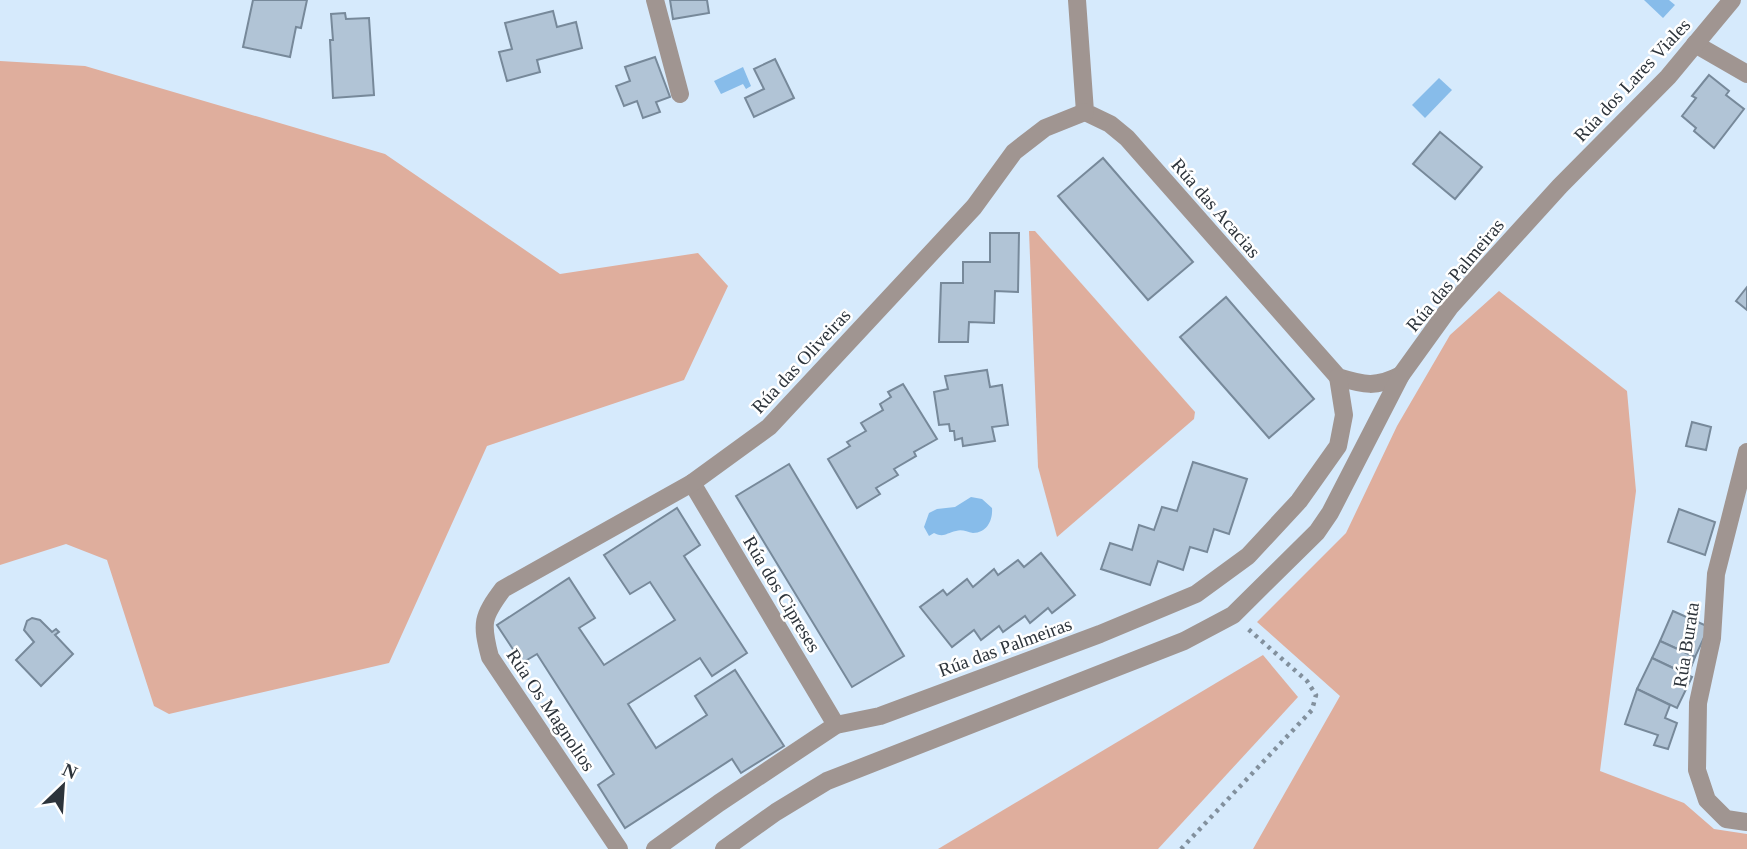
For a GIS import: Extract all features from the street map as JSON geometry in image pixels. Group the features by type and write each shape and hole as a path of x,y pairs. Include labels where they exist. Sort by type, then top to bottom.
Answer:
{"street":[{"path":"655,0 680,94"},
{"path":"1077,0 1085,112"},
{"name":"Rúa dos Lares Viales","path":"1560,186 1668,77 1732,0"},
{"path":"1695,44 1747,74"},
{"name":"Rúa das Acacias","path":"1085,112 1110,124 1127,138 1338,377"},
{"name":"Rúa das Oliveiras","path":"503,589 692,483 769,427 974,207 1014,152 1045,128 1085,112"},
{"name":"Rúa das Palmeiras","path":"724,849 827,781 1184,641 1233,615 1317,532 1330,513 1401,375 1450,307 1560,186"},
{"path":"1338,377 1359,384 1381,385 1401,375"},
{"name":"Rúa das Palmeiras","path":"655,849 836,725 880,716 1100,634 1196,594 1248,556 1298,501 1338,446 1344,415 1338,377"},
{"path":"1338,446 1361,439 1369,433"},
{"name":"Rúa Burata","path":"1747,452 1716,574 1712,638 1698,703 1698,770 1707,800 1727,819 1747,822"},
{"name":"Rúa dos Cipreses","path":"692,483 836,725"},
{"name":"Rúa Os Magnolios","path":"503,589 487,611 484,633 490,657 619,849"}],"path":[{"path":"1181,849 1312,710 1317,695 1307,681 1233,615"}],"shaded area":[{"path":"0,61 85,66 385,154 560,274 698,253 728,286 684,380 487,446 389,663 169,714 154,706 107,560 66,544 0,565"},
{"path":"1029,231 1035,231 1195,412 1194,419 1057,537 1038,467"},
{"path":"1499,291 1627,391 1636,491 1600,771 1684,803 1714,829 1747,834 1747,849 1253,849 1340,696 1257,622 1346,533 1397,426 1450,335"},
{"path":"1263,655 1298,697 1158,849 938,849"}],"water":[{"path":"1644,0 1669,0 1675,5 1663,18"},
{"path":"743,67 751,86 746,89 743,84 721,94 714,81"},
{"path":"1439,78 1452,90 1425,118 1412,105"},
{"path":"971,497 982,499 992,508 990,521 982,531 973,533 958,530 929,536 924,527 929,513 955,507"}],"building":[{"path":"253,0 307,0 301,28 296,27 290,57 243,47"},
{"path":"670,0 707,0 709,13 673,19"},
{"path":"553,11 557,27 576,22 582,48 537,60 540,72 507,81 499,52 512,49 505,23"},
{"path":"345,13 346,19 369,18 374,95 333,98 331,14"},
{"path":"655,57 670,97 656,102 660,112 643,118 637,101 624,106 616,86 630,81 625,67"},
{"path":"775,59 794,98 754,117 745,98 764,89 754,69"},
{"path":"1709,75 1729,91 1726,95 1744,109 1714,148 1694,131 1696,128 1682,116 1696,98 1692,96"},
{"path":"1440,132 1482,167 1455,199 1413,164"},
{"path":"1103,158 1193,262 1148,300 1058,196"},
{"path":"990,233 1019,233 1018,292 995,291 994,323 969,322 968,342 939,342 941,283 963,283 963,262 990,262"},
{"path":"1747,287 1747,310 1736,301"},
{"path":"1226,297 1314,399 1269,438 1180,337"},
{"path":"987,370 990,387 1002,385 1008,425 992,427 995,441 963,446 962,438 955,440 954,431 950,431 949,424 939,425 934,392 948,389 945,376"},
{"path":"903,384 937,439 914,452 916,456 894,469 898,475 876,488 880,494 857,508 828,459 850,446 847,442 866,431 861,423 883,410 880,404 891,397 888,392"},
{"path":"1692,422 1711,427 1706,450 1686,446"},
{"path":"1193,462 1247,479 1229,534 1214,529 1207,552 1190,547 1183,570 1158,561 1150,585 1101,569 1110,543 1132,550 1139,525 1154,530 1162,507 1177,511"},
{"path":"789,464 904,656 852,687 736,496"},
{"path":"677,508 700,545 684,556 747,653 712,676 700,658 628,704 656,748 707,715 695,696 735,670 784,746 741,773 732,759 625,828 598,785 614,774 537,654 522,663 497,625 569,578 595,618 579,628 604,665 675,620 650,582 630,594 604,555"},
{"path":"1679,509 1715,522 1705,555 1668,542"},
{"path":"1041,553 1075,595 1052,613 1048,608 1030,623 1025,616 1003,632 999,626 981,640 974,630 952,647 920,607 943,590 947,595 967,579 973,587 994,569 998,575 1018,560 1024,567"},
{"path":"1673,611 1709,627 1695,657 1660,641"},
{"path":"32,618 40,620 52,632 56,629 59,632 55,635 73,654 41,686 16,660 34,642 24,630 27,621"},
{"path":"1660,641 1695,657 1688,675 1652,658"},
{"path":"1652,658 1692,677 1677,708 1637,689"},
{"path":"1637,689 1670,705 1665,718 1677,723 1668,749 1654,745 1658,735 1625,724"}]}
